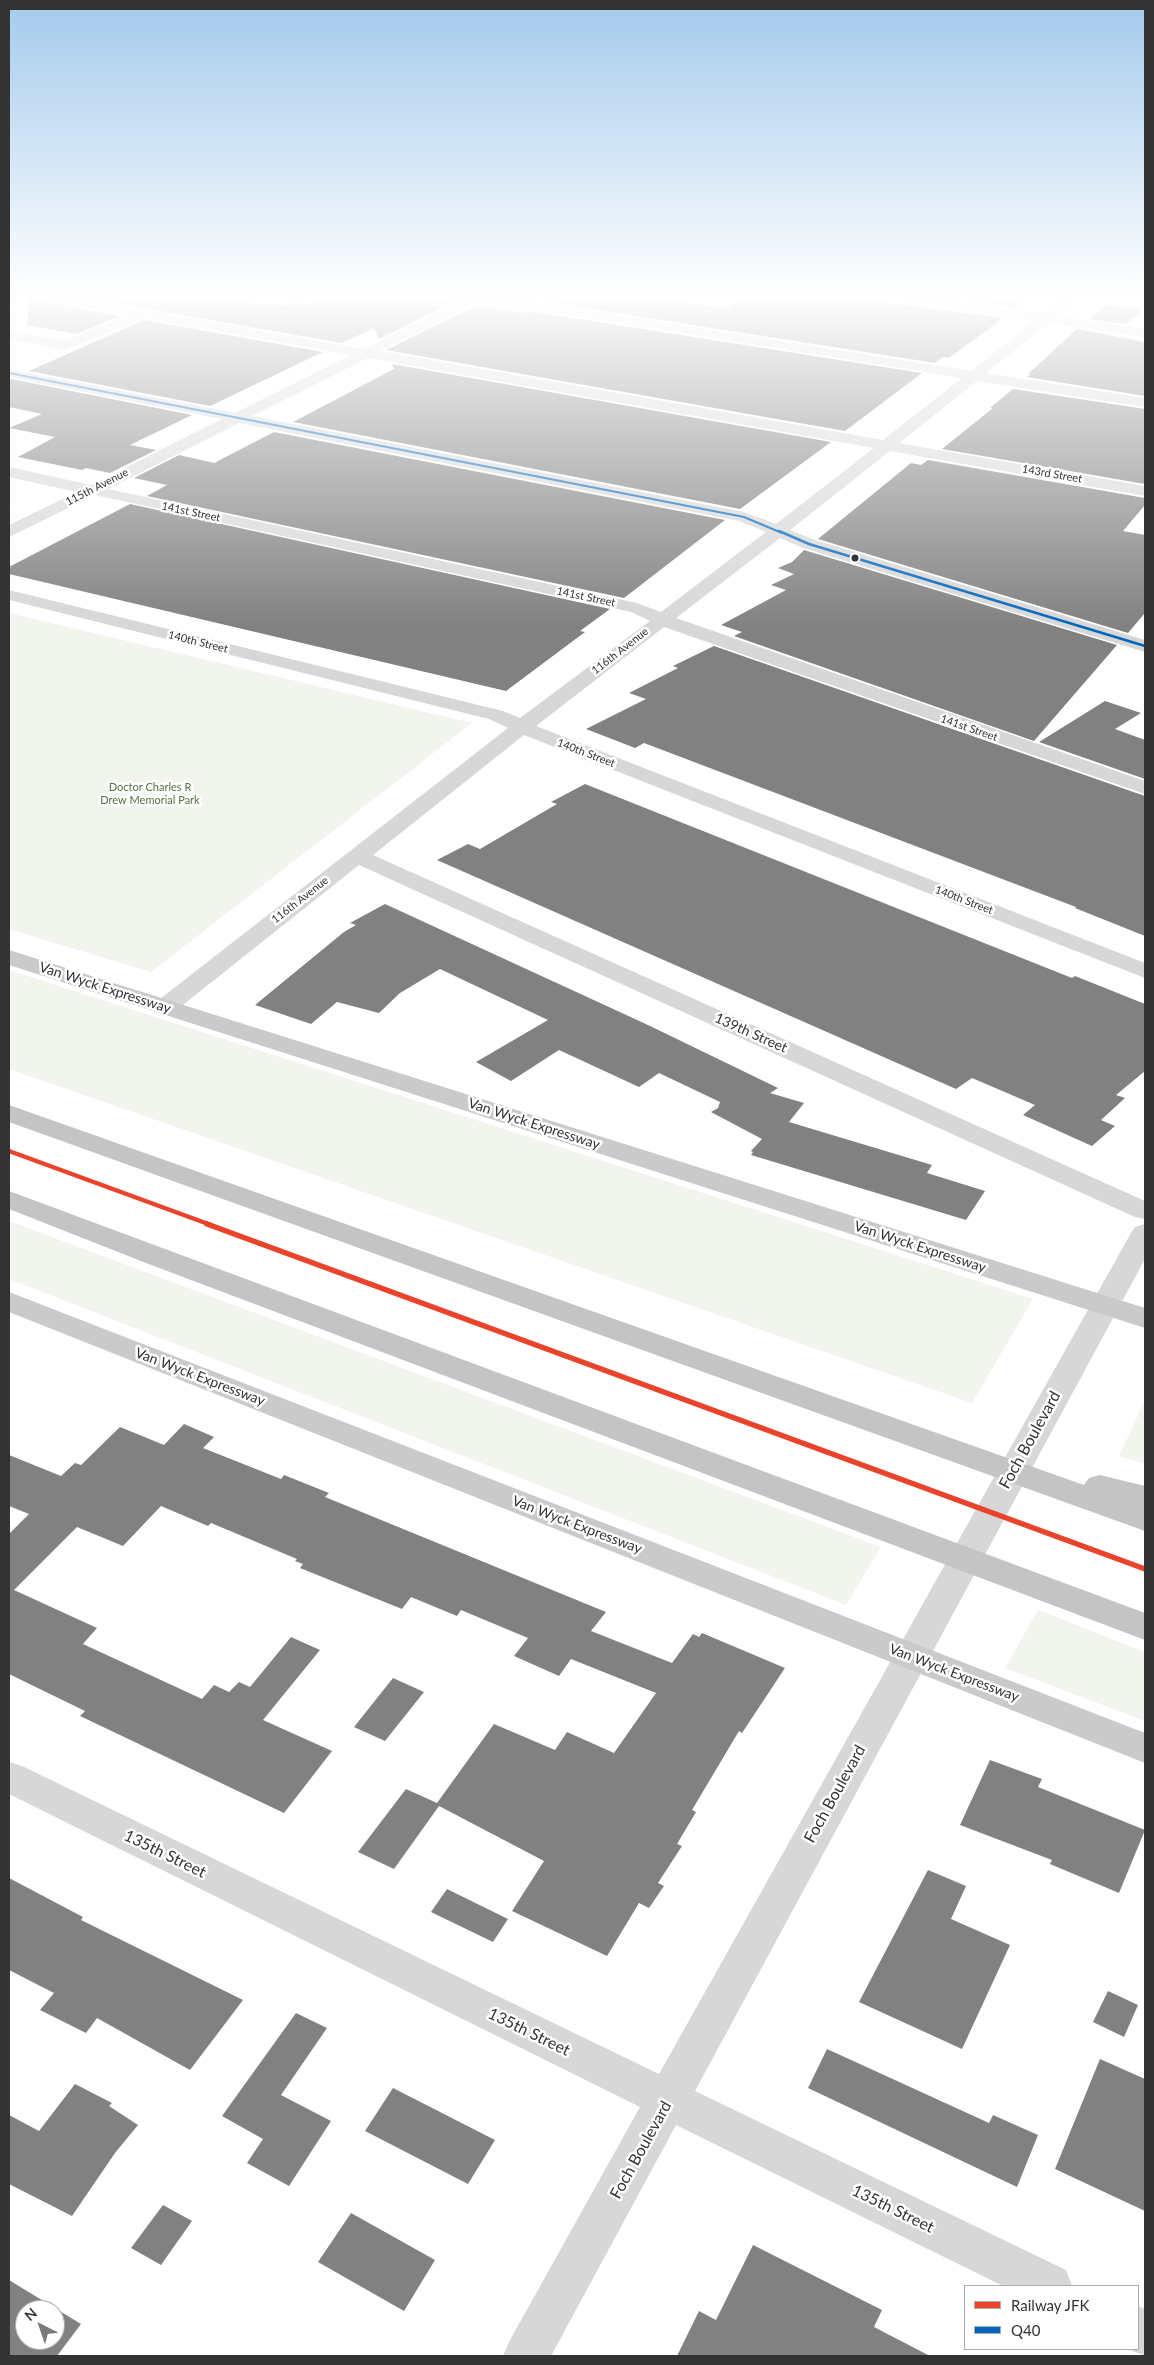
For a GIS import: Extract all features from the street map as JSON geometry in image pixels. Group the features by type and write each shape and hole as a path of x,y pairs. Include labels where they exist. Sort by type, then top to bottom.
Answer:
{"highway":[{"path":"9,1113 1145,1519"},
{"path":"9,1199 156,1257 1140,1626"},
{"path":"9,1210 156,1257"},
{"path":"950,1449 1145,1498"}],"main road":[{"name":"Van Wyck Expressway","path":"9,957 1145,1318"},
{"name":"Van Wyck Expressway","path":"9,1301 1145,1748"}],"street":[{"path":"177,406 744,517 780,530 809,544 1145,646"},
{"name":"115th Avenue","path":"9,532 259,406"},
{"name":"143rd Street","path":"668,406 1145,491"},
{"name":"116th Avenue","path":"164,1007 522,726 780,530 935,406"},
{"name":"141st Street","path":"9,472 637,608 686,630 1145,788"},
{"name":"140th Street","path":"9,596 496,714 522,726 1145,971"},
{"name":"139th Street","path":"357,856 1145,1211"},
{"name":"Foch Boulevard","path":"526,2356 1145,1233"},
{"name":"135th Street","path":"9,1778 1048,2285"}],"green space":[{"name":"Doctor Charles R Drew Memorial Park","path":"9,613 472,723 151,972 9,929"},
{"path":"9,970 1033,1299 972,1403 9,1069"},
{"path":"9,1221 881,1547 846,1605 9,1279"},
{"path":"1145,1400 1145,1464 1119,1456"},
{"path":"1038,1610 1145,1652 1145,1721 1005,1668"}],"building":[{"path":"149,406 192,415 130,445 156,450 110,473 86,468 82,470 18,457 55,437 9,428 42,414 9,407"},
{"path":"323,406 630,406 831,442 740,509 293,422"},
{"path":"705,406 878,406 845,431"},
{"path":"992,406 1128,406 1145,409 1145,484 942,449 993,408 990,408"},
{"path":"274,432 725,520 624,598 147,496 167,485 134,478 179,455 214,463"},
{"path":"928,460 1145,498 1145,505 1123,531 1145,535 1145,613 1128,633 818,539 911,463 921,465"},
{"path":"130,504 610,609 580,631 585,632 506,691 9,574 9,567"},
{"path":"804,550 1117,645 1034,741 734,636 742,632 721,625 786,590 771,585 794,574 778,568 792,562"},
{"path":"714,646 1145,796 1145,936 1076,907 644,743 635,748 586,729 646,699 629,693 678,668 673,666"},
{"path":"1105,701 1141,713 1115,729 1145,740 1145,779 1039,742"},
{"path":"585,784 1072,978 1075,976 1145,1004 1145,1071 1116,1095 1125,1098 1101,1120 1115,1126 1092,1146 1023,1115 1035,1105 972,1078 956,1089 437,860 468,844 480,849 557,804 551,802"},
{"path":"385,904 648,1025 778,1088 770,1093 804,1103 789,1122 932,1165 927,1173 985,1191 966,1220 751,1155 753,1152 751,1151 762,1139 711,1112 718,1108 720,1102 659,1073 639,1087 559,1050 511,1081 476,1062 548,1020 440,969 400,993 379,1013 337,1002 311,1024 255,1005 344,932 356,925 350,923"},
{"path":"184,1424 214,1437 203,1448 281,1479 284,1475 329,1493 325,1497 606,1612 591,1631 672,1663 693,1634 699,1637 702,1633 785,1668 742,1733 739,1731 692,1810 696,1812 677,1844 682,1846 658,1883 664,1886 649,1908 639,1903 607,1956 512,1911 544,1861 439,1806 394,1869 358,1852 406,1789 437,1803 494,1724 555,1750 567,1732 614,1753 656,1693 571,1659 559,1676 514,1656 528,1638 461,1610 457,1616 411,1597 402,1609 300,1568 303,1564 295,1561 297,1559 211,1523 208,1526 161,1506 123,1546 77,1527 14,1590 97,1628 83,1644 202,1699 214,1685 229,1692 239,1682 250,1687 291,1637 320,1650 263,1720 332,1751 284,1813 80,1716 85,1711 9,1674 9,1534 29,1514 9,1506 9,1455 61,1476 75,1463 81,1465 120,1427 164,1445"},
{"path":"393,1678 424,1692 385,1741 354,1727"},
{"path":"990,1760 1042,1779 1038,1787 1145,1830 1119,1893 1050,1864 1052,1860 960,1825"},
{"path":"928,1870 966,1886 951,1919 1010,1945 962,2049 859,2002"},
{"path":"9,1878 83,1917 81,1920 243,2000 190,2070 97,2018 86,2033 40,2010 54,1993 9,1970"},
{"path":"447,1889 508,1919 493,1942 431,1912"},
{"path":"1108,1991 1138,2005 1124,2037 1093,2022"},
{"path":"296,2013 327,2028 281,2095 331,2121 289,2186 247,2163 263,2139 222,2116"},
{"path":"827,2049 989,2123 993,2115 1038,2135 1017,2187 808,2088"},
{"path":"1100,2059 1145,2079 1145,2211 1055,2169"},
{"path":"75,2084 112,2103 109,2106 138,2125 115,2153 72,2216 9,2184 9,2115 39,2131"},
{"path":"393,2088 495,2140 468,2184 365,2131"},
{"path":"163,2205 192,2221 161,2265 131,2248"},
{"path":"351,2213 435,2260 404,2311 318,2262"},
{"path":"753,2245 882,2310 874,2327 930,2356 677,2356 699,2311 716,2320"},
{"path":"9,2280 42,2300 15,2300 15,2350 62,2350 57,2356 9,2356"},
{"path":"65,2314 81,2324 65,2345"}],"rail line":[{"name":"JFK","path":"9,1151 1145,1569"}],"transit line":[{"name":"Q40","path":"179,406 744,517 809,544 1145,646"}]}
